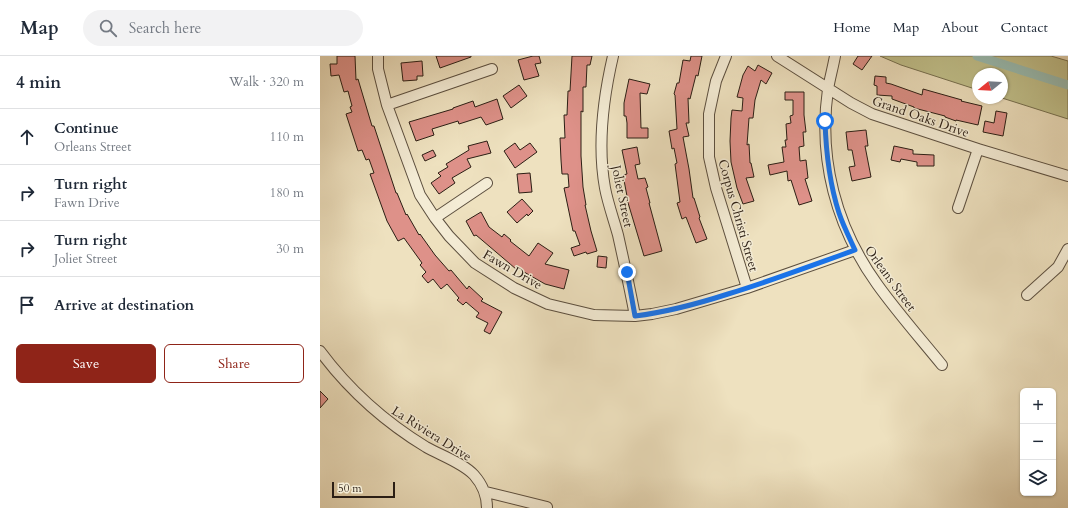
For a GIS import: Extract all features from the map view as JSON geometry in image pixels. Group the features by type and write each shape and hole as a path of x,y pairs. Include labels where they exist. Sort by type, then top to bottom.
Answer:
{"street":[{"name":"Fawn Drive","path":"378,56 378,69 387,105 420,195 435,218 449,236 475,263 514,288 548,304 594,315 635,316 676,309 747,288 855,250"},
{"name":"Joliet Street","path":"613,56 607,80 602,113 602,152 605,188 627,272 635,316"},
{"name":"Corpus Christi Street","path":"726,56 716,80 709,114 709,157 716,188 747,288"},
{"name":"Grand Oaks Drive","path":"777,56 851,103 872,114 978,149 1068,176"},
{"name":"Orleans Street","path":"835,56 828,88 825,121 826,156 830,184 839,214 855,250 877,284 942,365"},
{"path":"387,105 492,69"},
{"path":"958,208 978,149"},
{"path":"435,218 487,182"},
{"path":"1027,296 1058,267 1068,249"},
{"name":"La Riviera Drive","path":"320,351 352,388 381,416 426,447 469,471 474,475 486,492"},
{"path":"487,508 486,492 547,507"}],"green space":[{"path":"880,56 1051,56 1068,61 1068,119 1008,100 1008,68 972,68 972,88 901,65"}],"building":[{"path":"337,56 355,56 356,80 358,79 372,126 374,126 396,193 406,215 407,214 419,235 420,234 449,271 451,270 467,289 469,286 483,299 481,301 502,312 490,334 484,331 488,323 476,317 479,313 466,302 463,305 457,300 459,298 447,284 441,289 433,279 428,283 422,276 426,272 420,265 422,263 404,238 398,241 387,221 370,174 374,173 369,159 366,160 362,150 358,151 346,114 352,112 348,91 344,92 339,75 331,76 330,64 337,64"},
{"path":"436,56 471,56 471,57 440,68"},
{"path":"539,56 541,63 535,64 539,76 524,80 518,60"},
{"path":"572,56 592,56 590,65 587,65 586,87 583,87 583,112 581,111 581,156 585,205 597,251 587,254 586,252 574,256 571,248 580,245 575,231 573,231 564,188 569,187 568,174 562,174 560,138 565,138 564,115 567,115"},
{"path":"691,56 702,56 698,76 696,75 690,99 688,98 689,123 686,123 689,136 683,137 693,198 707,239 696,243 686,217 682,219 677,203 680,202 675,164 677,163 674,148 672,149 669,131 677,129 674,94 677,83 679,83 683,60 690,61"},
{"path":"858,56 872,56 862,70 853,64"},
{"path":"422,61 423,76 417,76 417,80 403,81 401,63"},
{"path":"758,65 772,73 766,84 761,80 755,100 753,118 749,118 747,145 749,144 750,163 754,177 746,178 754,201 743,204 737,188 731,162 731,118 732,110 742,111 743,98 737,97 743,75 748,66 755,71"},
{"path":"875,76 886,77 886,83 922,95 923,89 982,106 978,125 956,121 945,116 914,108 892,99 892,96 877,95 877,86 874,85"},
{"path":"629,79 650,84 647,94 640,93 641,128 648,128 648,138 627,138 627,123 626,116 624,116 624,103"},
{"path":"519,85 527,96 511,108 503,96"},
{"path":"785,92 804,92 806,132 803,132 804,146 799,147 800,161 806,160 808,178 805,179 812,201 799,205 791,180 788,181 787,171 770,175 768,165 784,162 782,147 786,147 786,124 791,123 790,116 793,115 793,100 785,100"},
{"path":"497,99 503,119 486,125 481,117 459,124 458,121 432,129 434,135 416,141 409,122 453,109 473,101 475,107"},
{"path":"996,111 1007,113 1003,136 983,132 985,121 994,123"},
{"path":"866,130 868,146 865,146 871,177 852,181 849,167 855,166 852,150 848,150 846,132"},
{"path":"487,141 491,153 467,159 471,167 452,178 455,183 439,194 431,183 441,176 438,173 448,167 446,164 469,150 468,146"},
{"path":"515,143 520,150 530,143 537,152 515,168 504,151"},
{"path":"894,146 913,150 913,154 934,155 934,166 917,166 917,162 901,159 900,162 891,160"},
{"path":"637,147 640,164 635,165 638,179 645,178 648,187 646,188 649,203 662,251 644,256 626,196 623,175 627,174 622,150"},
{"path":"433,150 436,156 425,161 422,155"},
{"path":"530,173 532,192 519,193 517,174"},
{"path":"522,199 533,211 517,223 507,212"},
{"path":"481,212 489,227 502,237 504,234 511,240 510,241 529,256 538,243 553,253 545,264 569,270 564,289 545,284 517,268 516,269 476,235 474,236 466,221"},
{"path":"598,256 607,257 606,268 597,267"},
{"path":"320,391 328,399 320,408"}],"waterway":[{"path":"977,56 1068,85"}],"route":[{"path":"627,272 635,316 652,314 704,302 855,250 839,214 830,184 826,156 825,121"}]}
